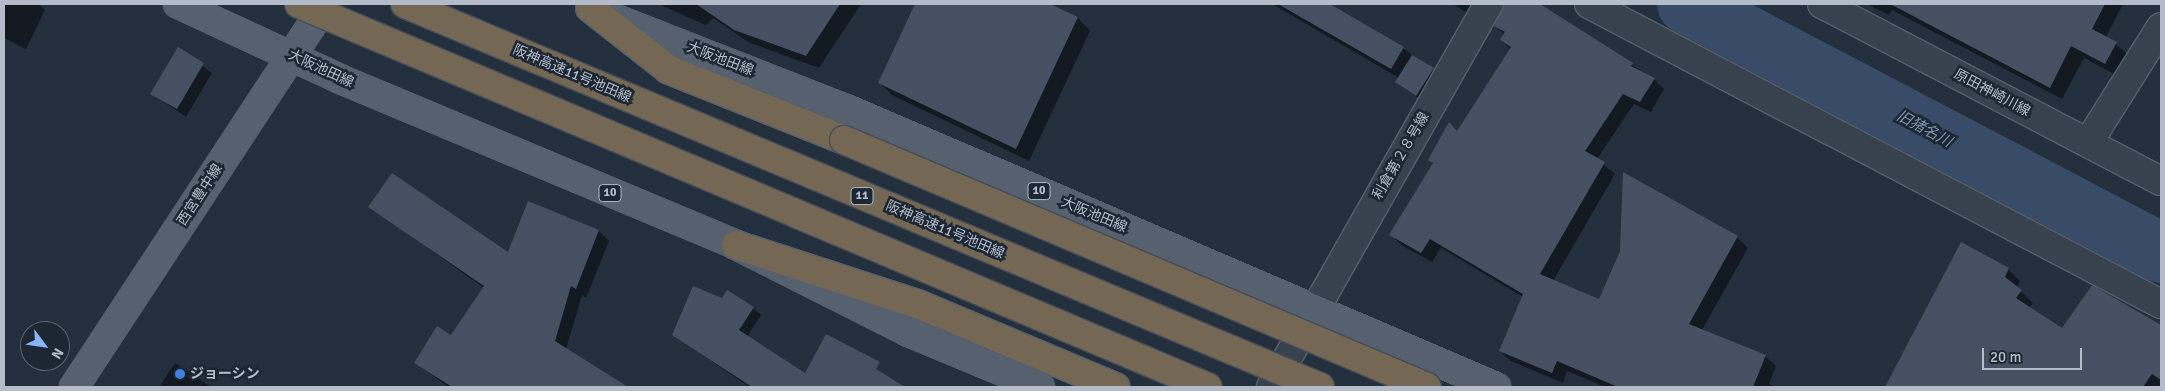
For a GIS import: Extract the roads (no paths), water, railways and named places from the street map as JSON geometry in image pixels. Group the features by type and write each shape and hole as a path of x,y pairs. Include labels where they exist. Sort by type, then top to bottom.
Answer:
{"highway":[{"path":"299,4 1208,387"},
{"name":"阪神高速11号池田線","path":"405,4 1320,387"},
{"path":"584,6 669,70 844,140 1427,387"},
{"path":"736,245 918,304 1115,387"}],"main road":[{"name":"大阪池田線","path":"178,4 340,78 736,245 908,332 1040,387"},
{"name":"西宮豊中線","path":"74,387 326,4"},
{"name":"大阪池田線","path":"584,6 849,110 1496,387"}],"street":[{"name":"利倉第２８号線","path":"1270,387 1489,4"},
{"path":"1589,4 2161,304"},
{"name":"原田神崎川線","path":"1822,4 2161,181"},
{"path":"2088,143 2161,27"}],"waterway":[{"name":"旧猪名川","path":"1687,4 2161,253"}],"place":[{"name":"ジョーシン","path":"180,374"}]}
